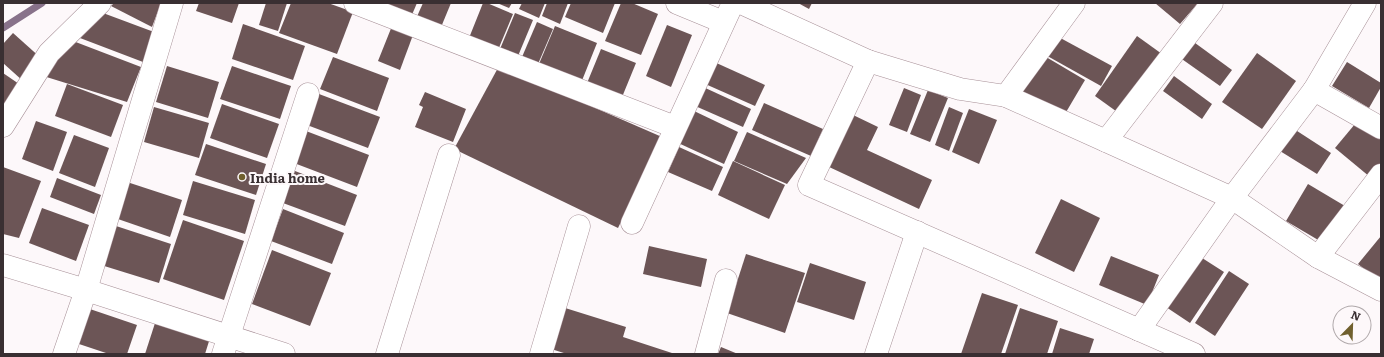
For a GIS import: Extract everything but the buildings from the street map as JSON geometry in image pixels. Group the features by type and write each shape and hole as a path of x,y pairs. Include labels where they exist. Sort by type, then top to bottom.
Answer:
{"street":[{"path":"3,126 50,53 100,3"},
{"path":"64,354 86,290 172,3"},
{"path":"355,3 675,127"},
{"path":"632,223 728,12 676,3"},
{"path":"741,3 868,61 960,89 1006,96 1232,198 1318,257 1381,290"},
{"path":"1006,96 1074,3"},
{"path":"1106,141 1212,3"},
{"path":"1139,330 1232,198 1314,90 1365,3"},
{"path":"1369,3 1381,10"},
{"path":"868,61 809,185 1194,354"},
{"path":"1314,90 1381,128"},
{"path":"226,345 308,94"},
{"path":"387,354 449,155"},
{"path":"1318,257 1381,175"},
{"path":"541,354 579,226"},
{"path":"876,354 917,232"},
{"path":"3,265 86,290 226,345 284,354"},
{"path":"706,354 726,280"}],"waterway":[{"path":"3,28 42,3"}],"place":[{"name":"India home","path":"242,177"}]}
